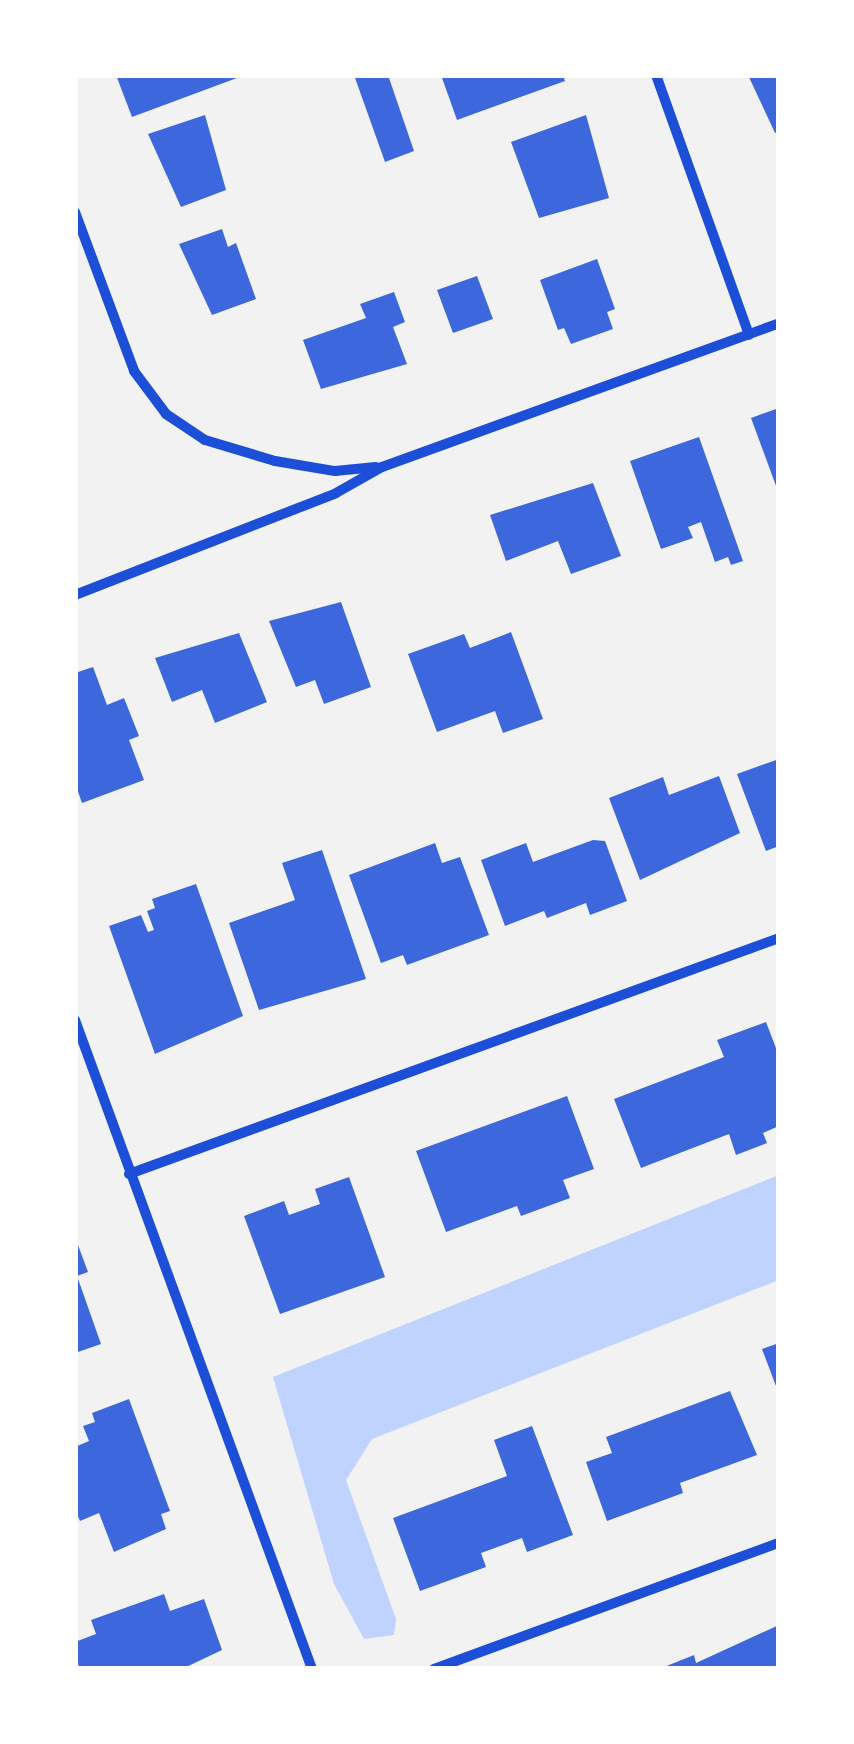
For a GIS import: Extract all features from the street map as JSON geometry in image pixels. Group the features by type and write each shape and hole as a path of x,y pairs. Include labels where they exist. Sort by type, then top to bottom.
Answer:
{"street":[{"path":"656,75 749,335"},
{"path":"75,212 134,371 184,429 238,451 308,468 382,467"},
{"path":"75,595 336,493 382,467 779,324"},
{"path":"129,1174 779,938"},
{"path":"75,1020 312,1669"},
{"path":"434,1669 779,1544"}],"water":[{"path":"779,1175 779,1280 372,1439 346,1480 396,1619 394,1635 364,1639 334,1584 273,1377"}],"building":[{"path":"116,75 245,75 132,117"},
{"path":"354,75 388,75 414,151 385,162"},
{"path":"441,75 563,75 565,81 457,120"},
{"path":"748,75 779,75 779,132 775,133"},
{"path":"205,115 226,190 181,207 148,134"},
{"path":"586,115 609,198 539,218 511,142"},
{"path":"222,229 228,247 236,243 256,299 212,315 179,244"},
{"path":"597,259 615,309 607,312 613,329 571,344 564,328 558,330 540,280"},
{"path":"477,276 493,319 453,333 437,290"},
{"path":"394,292 405,322 393,327 407,364 321,389 303,340 366,318 360,304"},
{"path":"779,408 779,494 751,418"},
{"path":"699,437 743,561 731,565 728,557 715,562 701,522 688,527 693,538 661,549 630,461"},
{"path":"593,483 621,556 571,574 558,541 506,561 490,515"},
{"path":"341,602 371,687 324,704 315,680 296,687 269,621"},
{"path":"511,632 543,719 503,733 495,711 437,732 408,654 464,634 470,648"},
{"path":"239,633 267,702 215,723 202,690 172,702 155,658"},
{"path":"93,667 107,705 124,698 139,736 129,740 144,780 82,803 75,783 75,673"},
{"path":"779,759 779,846 766,851 737,774"},
{"path":"719,776 740,833 640,880 609,798 663,777 669,795"},
{"path":"593,840 605,841 627,901 590,915 586,903 547,918 544,911 505,926 481,860 526,843 533,862"},
{"path":"435,843 442,863 460,857 489,935 407,965 403,955 381,963 349,875"},
{"path":"322,850 366,979 259,1010 229,923 295,900 282,863"},
{"path":"196,884 243,1016 155,1054 109,926 141,915 148,932 154,930 147,911 155,908 152,899"},
{"path":"766,1022 779,1056 779,1126 763,1133 767,1143 736,1155 729,1134 641,1168 614,1099 724,1057 717,1040"},
{"path":"567,1096 594,1169 563,1180 570,1198 521,1216 517,1206 446,1232 416,1151"},
{"path":"349,1177 385,1277 280,1314 244,1216 284,1201 289,1215 320,1204 315,1189"},
{"path":"75,1237 88,1272 77,1276 101,1344 75,1353"},
{"path":"779,1343 779,1394 762,1349"},
{"path":"730,1391 757,1455 680,1483 683,1493 607,1521 586,1462 612,1453 606,1437"},
{"path":"129,1399 170,1511 161,1514 166,1529 114,1552 99,1513 80,1521 75,1509 75,1447 89,1441 83,1426 95,1422 92,1413"},
{"path":"532,1426 573,1535 527,1552 522,1538 481,1553 486,1567 420,1591 393,1518 507,1476 494,1440"},
{"path":"164,1594 170,1611 204,1599 222,1650 182,1669 79,1669 75,1642 96,1634 91,1620"},
{"path":"779,1625 779,1669 659,1669 694,1655 696,1663"}]}
